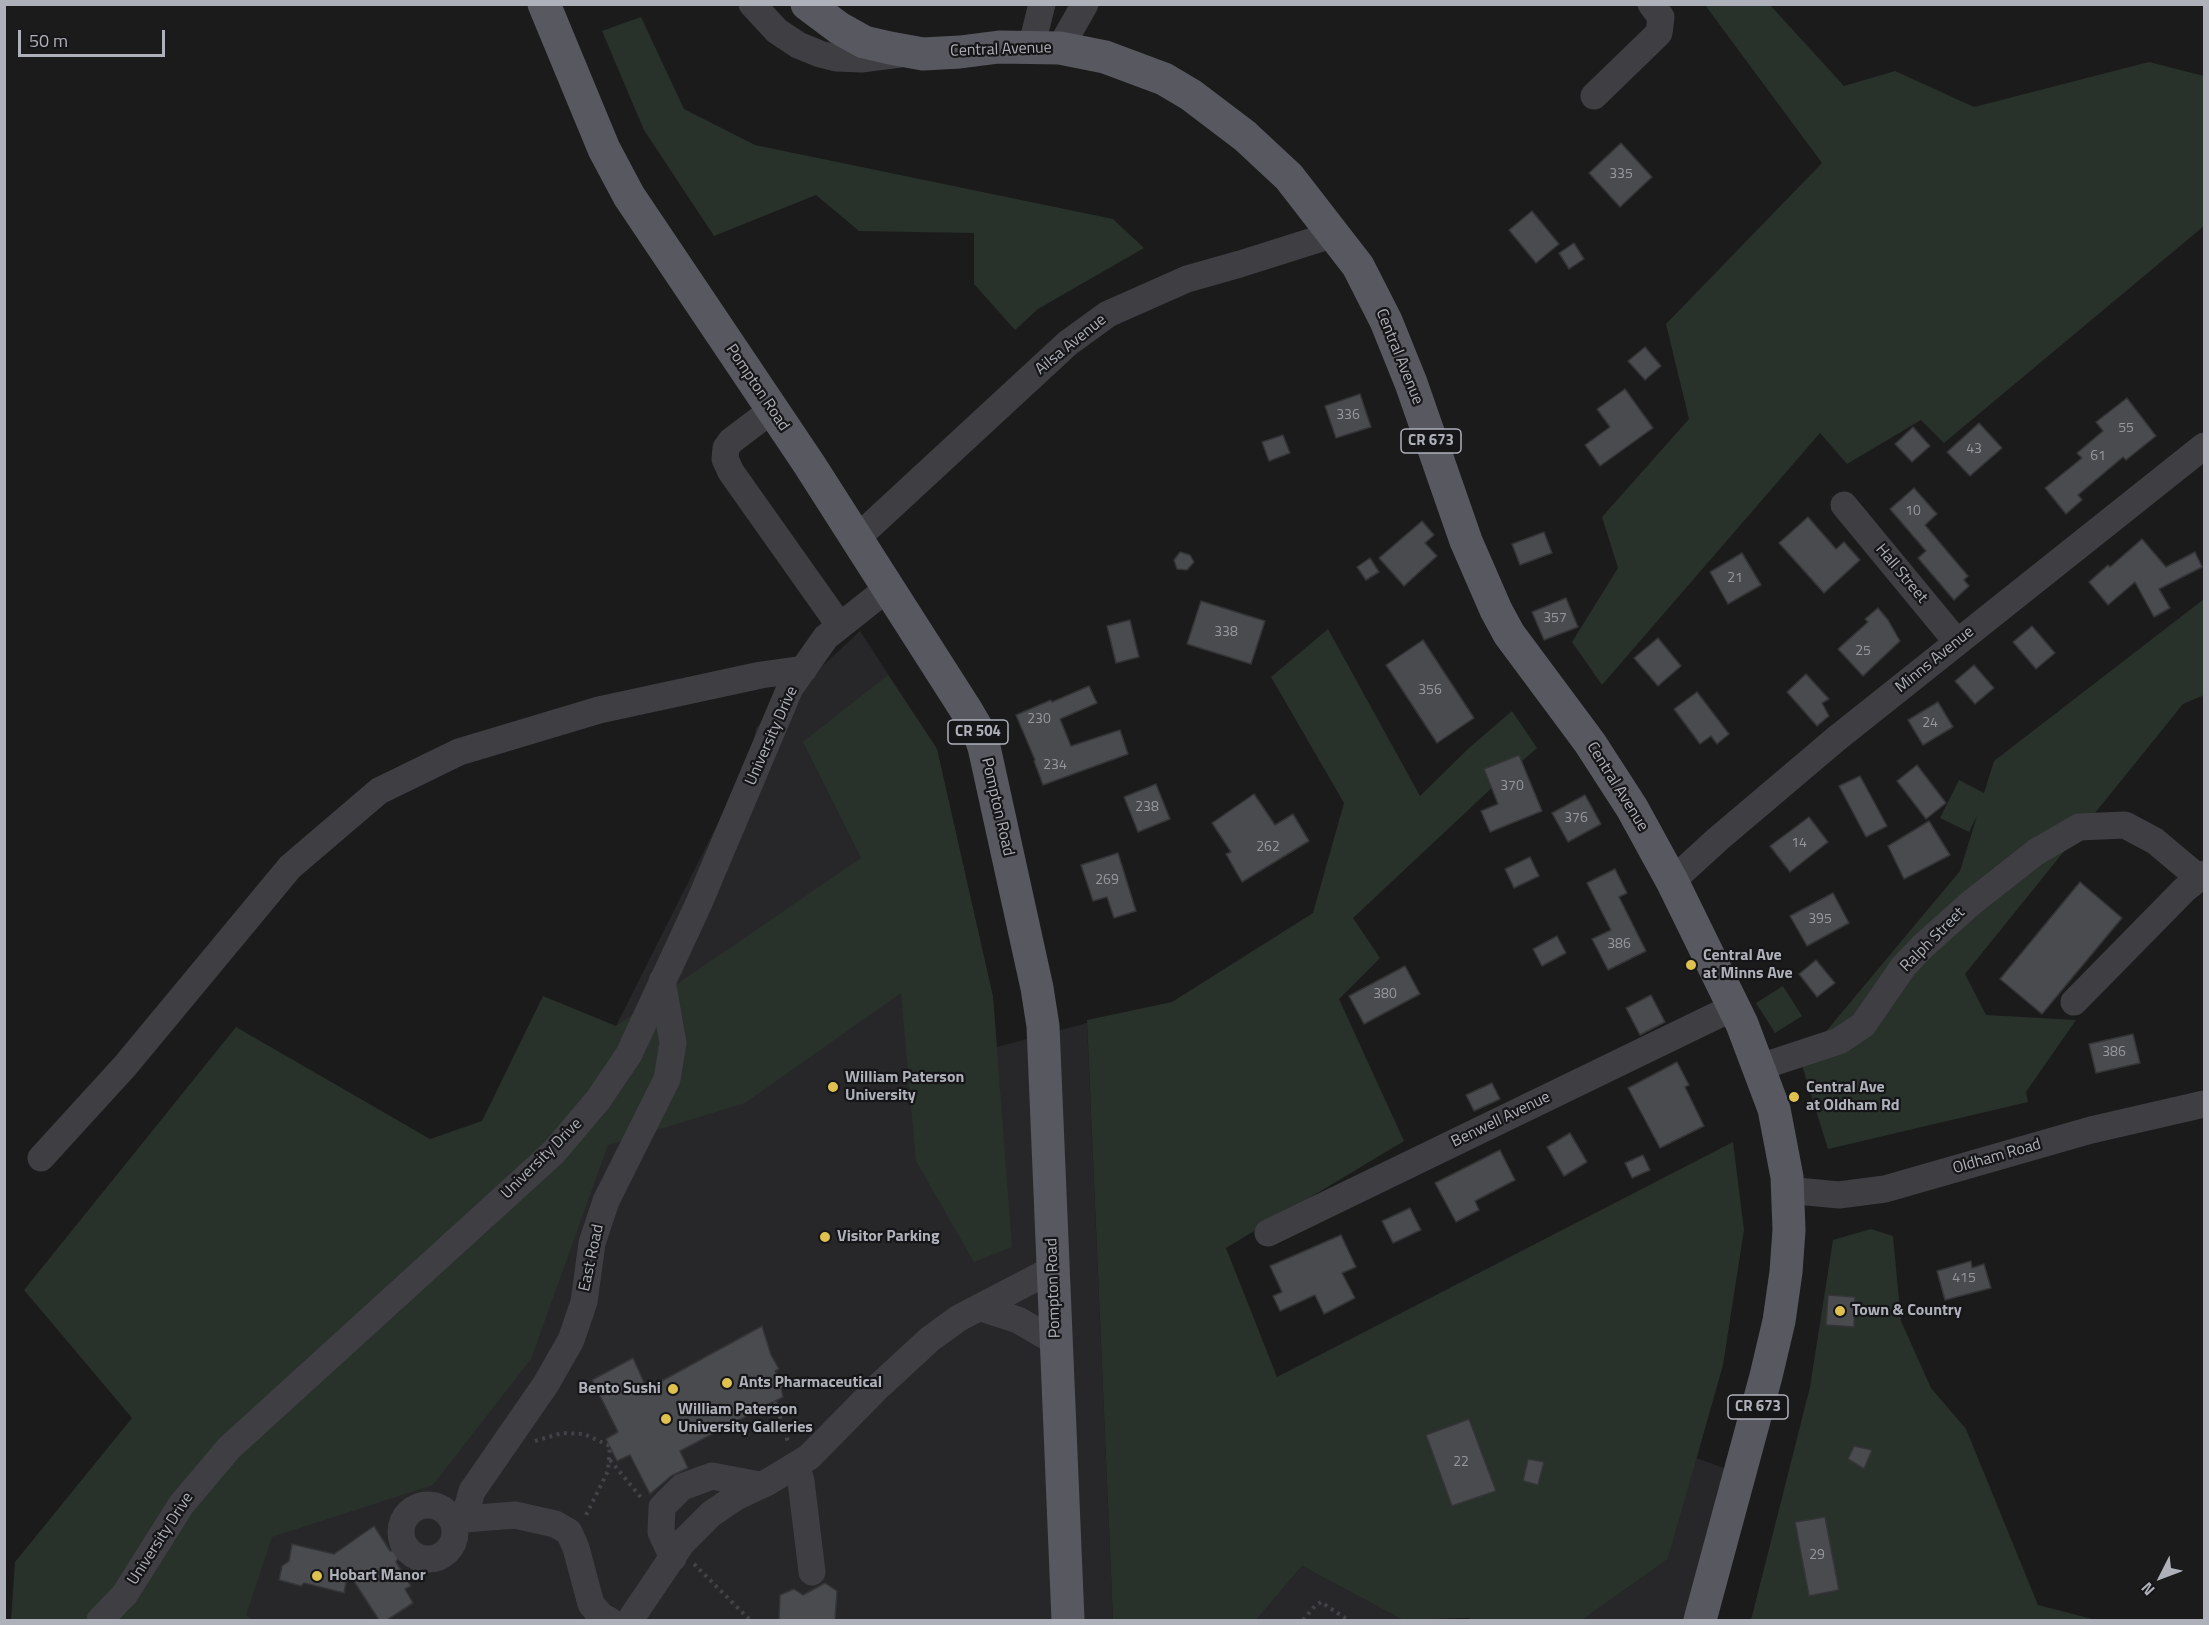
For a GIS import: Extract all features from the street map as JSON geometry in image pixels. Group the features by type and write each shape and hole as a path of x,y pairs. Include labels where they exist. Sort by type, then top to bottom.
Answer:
{"main road":[{"name":"Pompton Road","path":"544,4 604,149 629,196 856,538 978,730 993,783 1043,1026 1068,1620"},
{"name":"Central Avenue","path":"807,4 839,28 864,42 912,52 960,52 999,47 1045,48 1105,57 1132,66 1191,95 1245,136 1289,177 1358,266 1386,321 1411,383 1466,541 1496,610 1509,634 1612,775 1672,881 1734,1007 1760,1067 1774,1108 1787,1190"},
{"name":"CR 673","path":"1700,1620 1779,1321 1789,1230 1787,1190"}],"street":[{"path":"752,4 777,31 798,45 820,54 836,58 861,59 912,52"},
{"path":"1042,4 1045,48"},
{"path":"1045,48 1085,4"},
{"path":"1594,96 1659,33 1661,18 1651,4"},
{"name":"Ailsa Avenue","path":"856,538 1068,343 1108,314 1187,279 1335,234"},
{"path":"772,410 731,441 726,448 725,459 731,472 840,626"},
{"name":"Minns Avenue","path":"1672,881 1836,739 2205,446"},
{"name":"Hall Street","path":"1844,505 1957,642"},
{"name":"University Drive","path":"100,1620 125,1594 181,1505 229,1448 553,1153 598,1100 629,1054 757,770 790,688 826,637 888,588"},
{"path":"41,1158 125,1066 290,867 379,791 459,752 599,710 760,675 804,669"},
{"name":"Ralph Street","path":"1760,1067 1839,1041 1863,1025 1903,967 1923,946 1971,903 2036,852 2079,827 2125,825 2155,841 2202,876"},
{"path":"2074,1002 2184,890 2202,876"},
{"name":"East Road","path":"572,1539 568,1532 555,1524 515,1515 458,1520 472,1491 546,1384 571,1340 584,1302 592,1244 606,1201 666,1079 673,1043 663,981"},
{"name":"Benwell Avenue","path":"1268,1233 1734,1007"},
{"name":"Oldham Road","path":"1787,1190 1839,1195 1886,1190 2091,1130 2205,1104"},
{"path":"630,1620 676,1553 711,1514 736,1497 809,1458 930,1339 959,1318 1053,1269"},
{"path":"981,1308 1018,1320 1056,1342"},
{"path":"796,1465 801,1481 812,1572"},
{"path":"676,1553 661,1532 662,1507 682,1487 712,1476 760,1485"},
{"path":"572,1539 591,1604 601,1616 609,1620"}],"path":[{"path":"775,1402 796,1465"},
{"path":"505,1443 527,1443 562,1433 584,1434 610,1446 608,1472 572,1539"},
{"path":"609,1460 644,1501 662,1515"},
{"path":"676,1553 750,1620"},
{"path":"1303,1620 1321,1602 1348,1620"}],"shaded area":[{"path":"1705,5 1770,5 1844,86 1895,71 1974,107 2149,62 2204,76 2204,226 1944,443 1921,420 1847,464 1820,433 1602,685 1572,642 1618,568 1602,517 1689,419 1666,324 1822,163"},
{"path":"641,17 684,109 755,145 1113,219 1144,248 1038,309 1015,330 974,284 974,233 859,231 816,195 714,236 644,130 602,31"},
{"path":"2204,599 2204,695 2183,704 1965,974 1986,1015 2076,1020 2026,1092 2028,1102 1828,1149 1797,1049 1818,1041 1960,871 1977,816 1969,832 1940,818 1959,780 1984,793 1994,761"},
{"path":"1328,629 1420,796 1470,747 1512,711 1537,748 1353,918 1380,958 1339,999 1404,1141 1226,1248 1277,1377 1733,1142 1744,1230 1723,1365 1668,1559 1582,1620 1473,1620 1468,1618 1403,1620 1302,1566 1256,1620 1113,1620 1087,1020 1172,1002 1313,913 1344,803 1271,677"},
{"name":"William Paterson University","path":"860,631 937,749 993,997 997,1047 1087,1023 1113,1620 65,1620 616,1026 750,759 756,728"},
{"path":"888,675 937,749 993,997 1012,1247 974,1262 916,1161 901,993 745,1103 608,1145 531,1359 433,1485 272,1537 246,1615 253,1620 11,1620 15,1562 132,1418 24,1290 236,1027 430,1139 482,1121 543,996 616,1026 861,858 803,742"},
{"path":"1783,986 1802,1016 1775,1033 1756,1003"},
{"path":"1871,1229 1893,1236 1901,1321 1931,1388 1966,1429 2038,1605 2096,1620 1751,1620 1810,1387 1833,1240"},
{"path":"1696,1458 1727,1469 1686,1620 1582,1620 1668,1559"},
{"path":"1302,1566 1403,1620 1256,1620"}],"building":[{"path":"1621,143 1652,177 1620,207 1589,173"},
{"path":"1532,211 1559,244 1536,263 1509,230"},
{"path":"1574,243 1584,259 1569,269 1559,253"},
{"path":"1645,347 1661,366 1645,380 1628,361"},
{"path":"1625,389 1653,428 1600,466 1585,445 1610,427 1597,409"},
{"path":"1360,394 1371,427 1336,438 1325,406"},
{"path":"2127,398 2156,436 2126,460 2123,457 2078,495 2082,500 2066,514 2045,488 2082,458 2077,453 2103,431 2096,422"},
{"path":"1979,423 2002,448 1970,476 1947,452"},
{"path":"1913,427 1930,446 1912,462 1895,444"},
{"path":"1283,435 1290,453 1269,461 1262,442"},
{"path":"1914,488 1937,514 1925,525 1968,576 1964,580 1969,586 1954,600 1918,558 1926,551 1890,509"},
{"path":"1808,517 1836,549 1844,542 1860,560 1824,593 1779,543"},
{"path":"1422,521 1434,535 1425,543 1437,556 1404,586 1379,558"},
{"path":"1544,532 1552,553 1520,565 1512,544"},
{"path":"2142,539 2166,567 2195,552 2202,567 2159,589 2170,608 2154,617 2135,582 2108,605 2089,582"},
{"path":"1180,552 1190,555 1194,562 1187,570 1177,569 1174,560"},
{"path":"1742,553 1761,585 1728,604 1710,572"},
{"path":"1370,558 1379,572 1366,580 1357,567"},
{"path":"1566,598 1578,627 1544,640 1532,612"},
{"path":"1201,601 1265,621 1251,664 1187,644"},
{"path":"1878,608 1900,641 1863,676 1838,649 1868,622 1865,619"},
{"path":"1130,620 1139,657 1116,663 1107,626"},
{"path":"2032,626 2055,653 2036,669 2013,642"},
{"path":"1658,638 1681,666 1658,686 1634,658"},
{"path":"1423,640 1474,718 1437,743 1386,665"},
{"path":"1974,665 1994,688 1975,704 1955,681"},
{"path":"1806,674 1829,699 1822,703 1829,716 1817,726 1787,692"},
{"path":"1089,686 1097,703 1060,719 1071,746 1120,730 1128,754 1043,785 1016,715"},
{"path":"1697,692 1729,734 1717,744 1711,736 1700,744 1674,709"},
{"path":"1938,702 1953,727 1923,745 1908,720"},
{"path":"1519,755 1542,811 1490,832 1481,811 1498,804 1484,769"},
{"path":"1917,765 1946,803 1926,819 1897,781"},
{"path":"1860,776 1887,826 1866,837 1839,786"},
{"path":"1156,784 1170,819 1138,832 1124,797"},
{"path":"1254,794 1275,825 1293,814 1309,841 1242,882 1226,854 1231,852 1212,823"},
{"path":"1585,795 1601,824 1568,842 1552,813"},
{"path":"1809,817 1828,842 1790,872 1770,846"},
{"path":"1929,821 1950,855 1904,879 1888,846"},
{"path":"1118,853 1136,911 1114,918 1107,897 1093,901 1081,865"},
{"path":"1530,857 1539,876 1514,888 1505,869"},
{"path":"1615,869 1627,893 1619,897 1646,951 1608,970 1592,939 1611,930 1587,883"},
{"path":"2080,882 2122,918 2042,1014 2000,979"},
{"path":"1833,893 1849,923 1807,946 1790,916"},
{"path":"1557,936 1566,953 1542,966 1533,949"},
{"path":"1816,960 1835,983 1817,997 1799,974"},
{"path":"1405,966 1420,994 1364,1024 1349,996"},
{"path":"1651,995 1665,1022 1640,1035 1626,1008"},
{"path":"2133,1034 2140,1063 2096,1073 2089,1044"},
{"path":"1677,1062 1689,1085 1685,1087 1704,1126 1660,1148 1628,1088"},
{"path":"1492,1083 1500,1099 1474,1111 1466,1095"},
{"path":"1570,1133 1587,1162 1564,1176 1547,1147"},
{"path":"1500,1150 1515,1180 1475,1201 1479,1210 1456,1222 1435,1183"},
{"path":"1643,1155 1650,1170 1632,1178 1625,1163"},
{"path":"1410,1208 1421,1230 1393,1243 1382,1221"},
{"path":"1341,1235 1356,1267 1342,1273 1355,1298 1324,1314 1315,1295 1280,1311 1273,1296 1282,1292 1270,1266"},
{"path":"1971,1261 1972,1268 1984,1264 1991,1288 1945,1300 1937,1271"},
{"name":"Town & Country","path":"1828,1295 1855,1297 1854,1327 1826,1325"},
{"path":"762,1326 771,1355 779,1369 775,1371 786,1385 781,1388 783,1397 680,1451 688,1468 671,1476 650,1494 630,1455 617,1461 606,1439 618,1432 592,1380 633,1358 647,1389"},
{"path":"1469,1419 1496,1491 1452,1506 1426,1435"},
{"path":"1854,1446 1872,1450 1864,1469 1848,1459"},
{"path":"1528,1459 1544,1462 1538,1485 1523,1481"},
{"path":"1825,1517 1839,1590 1809,1596 1795,1522"},
{"name":"Hobart Manor","path":"374,1526 390,1551 404,1549 396,1562 411,1586 405,1589 413,1603 387,1620 379,1620 348,1572 344,1593 304,1583 301,1586 279,1580 282,1566 289,1561 292,1544 334,1554"},
{"path":"825,1583 837,1591 835,1620 779,1620 780,1595 794,1589 803,1595"}],"place":[{"name":"Central Ave at Minns Ave","path":"1691,965"},
{"name":"William Paterson University","path":"833,1087"},
{"name":"Central Ave at Oldham Rd","path":"1794,1097"},
{"name":"Visitor Parking","path":"825,1237"},
{"name":"Town & Country","path":"1840,1311"},
{"name":"Ants Pharmaceutical","path":"727,1383"},
{"name":"Bento Sushi","path":"673,1389"},
{"name":"William Paterson University Galleries","path":"666,1419"},
{"name":"Hobart Manor","path":"317,1576"}]}
